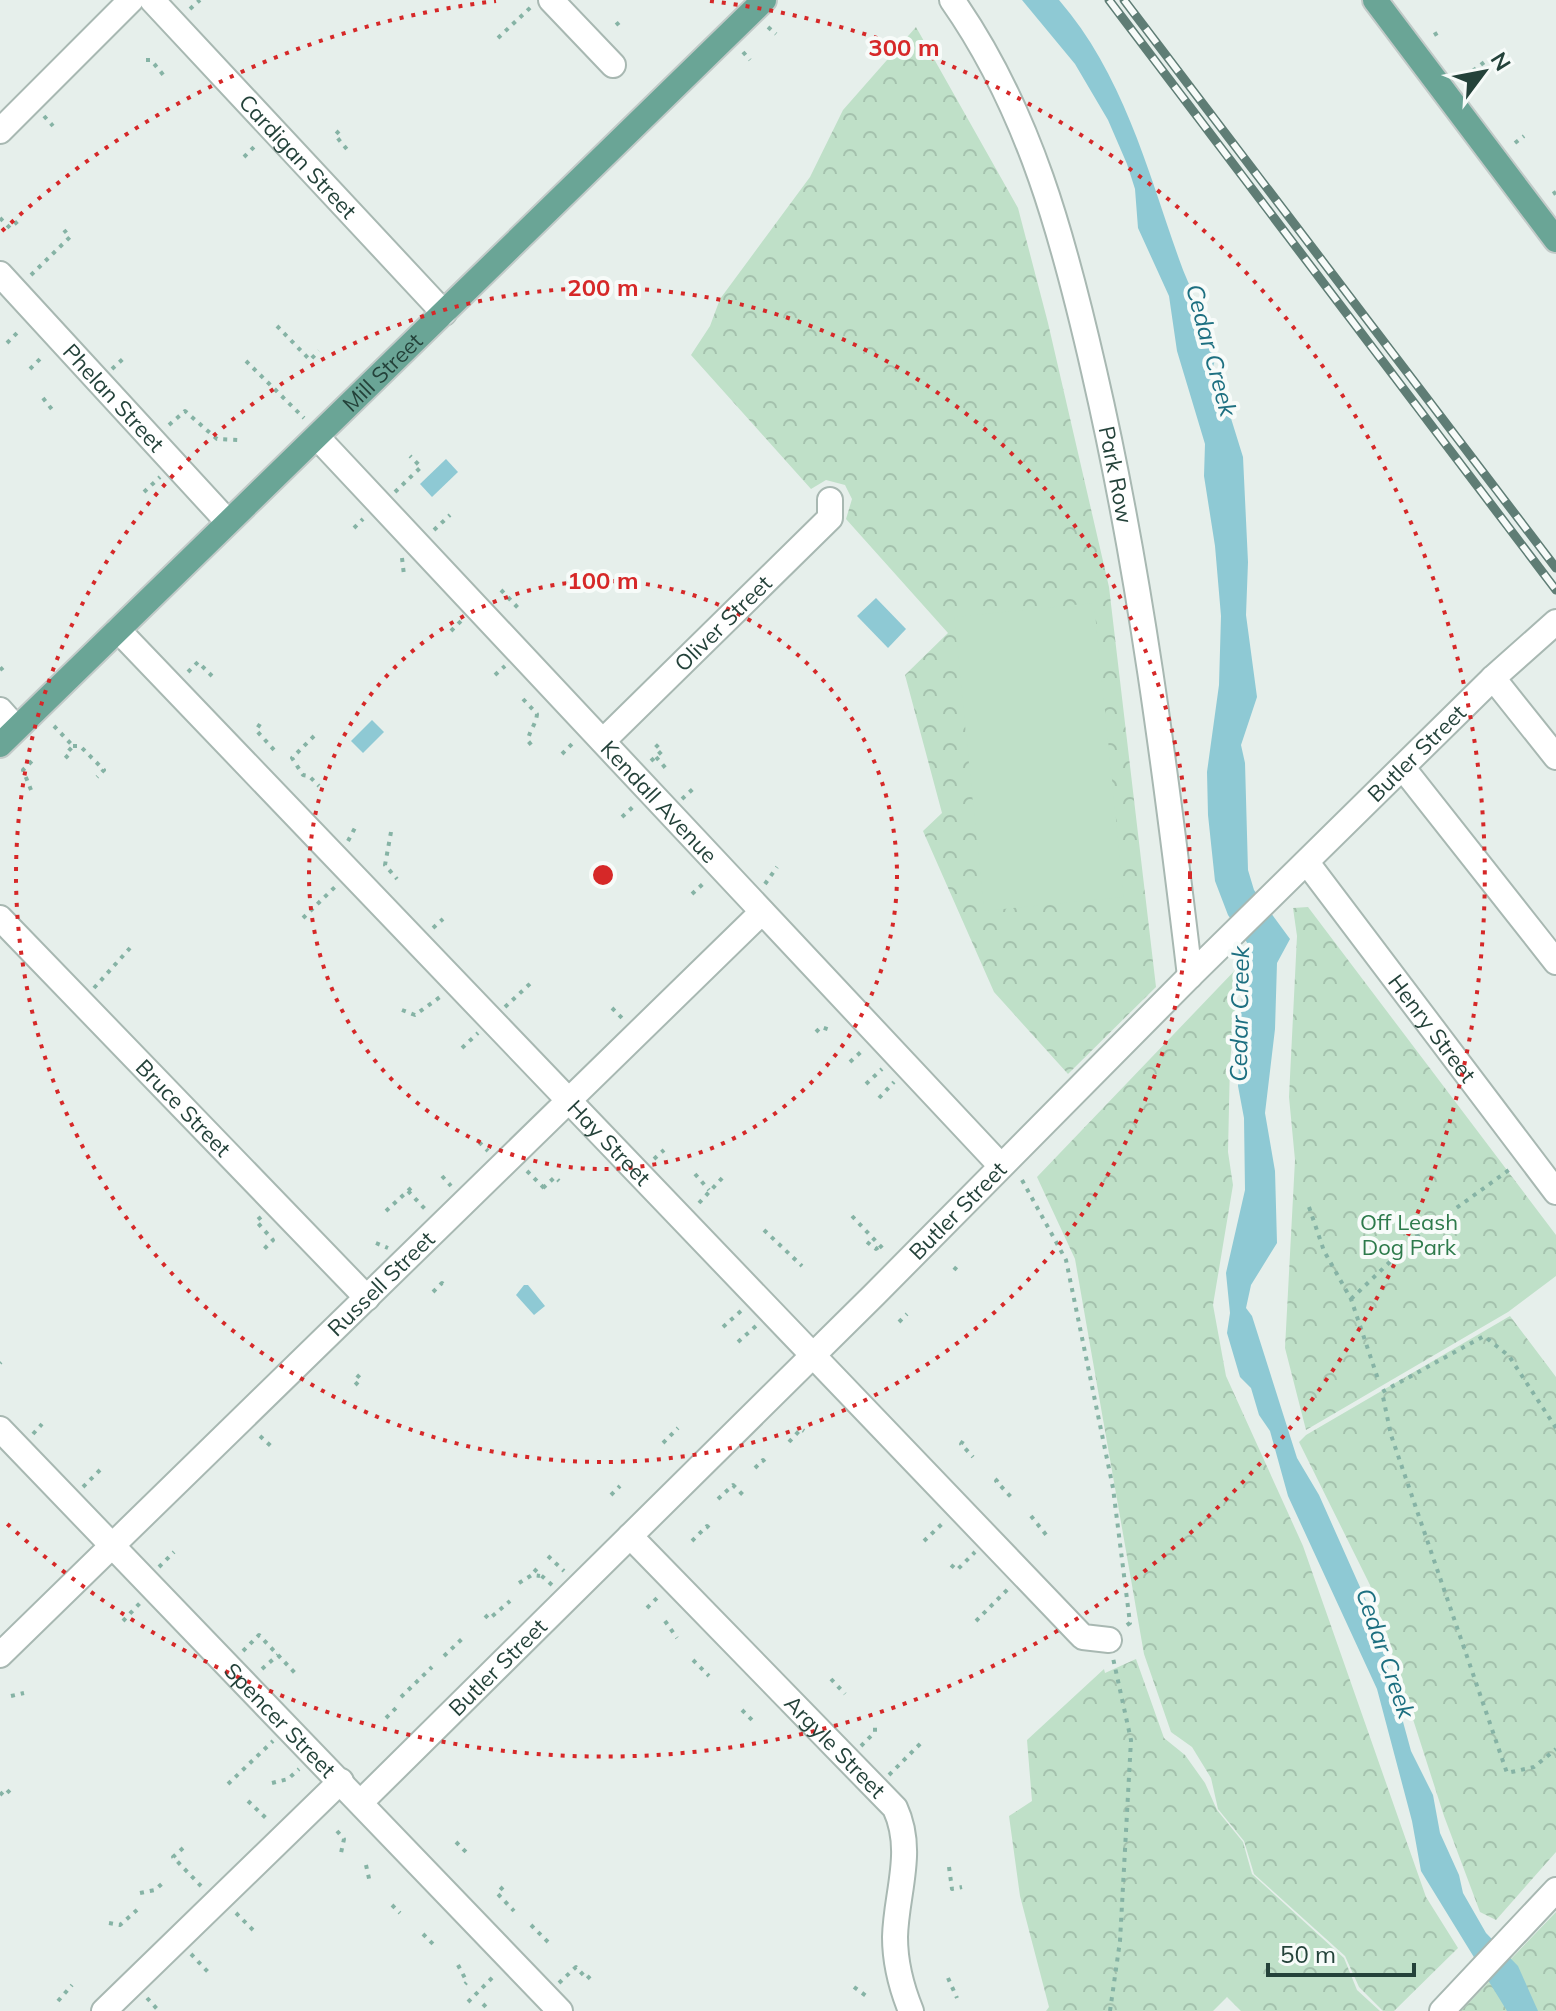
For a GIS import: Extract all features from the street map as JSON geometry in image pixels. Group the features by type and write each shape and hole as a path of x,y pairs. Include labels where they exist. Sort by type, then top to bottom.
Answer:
{"main road":[{"name":"Mill Street","path":"5,728 118,630 227,521 311,427 444,313 764,0"},
{"path":"1375,0 1556,240"}],"street":[{"path":"0,131 131,0"},
{"name":"Cardigan Street","path":"152,0 444,313"},
{"path":"551,0 613,65"},
{"name":"Park Row","path":"952,0 978,39 1022,123 1048,192 1083,324 1132,553 1190,976"},
{"name":"Phelan Street","path":"0,274 227,521"},
{"name":"Kendall Avenue","path":"311,427 591,739 762,912 1001,1166"},
{"name":"Oliver Street","path":"591,739 827,521 830,500"},
{"name":"Butler Street","path":"361,1802 1190,976 1308,864 1493,678 1556,622"},
{"name":"Hay Street","path":"118,630 1022,1575 1083,1637 1109,1640"},
{"path":"1493,678 1556,757"},
{"path":"1403,768 1556,962"},
{"name":"Henry Street","path":"1308,864 1556,1192"},
{"name":"Russell Street","path":"0,1655 762,912"},
{"name":"Bruce Street","path":"0,918 367,1298"},
{"name":"Spencer Street","path":"0,1429 361,1802 558,1999"},
{"name":"Argyle Street","path":"630,1536 895,1808 905,1832 897,1954 911,2011"},
{"path":"104,2011 214,1895 341,1781"},
{"path":"1442,2011 1556,1890"}],"path":[{"path":"498,38 538,0"},
{"path":"616,25 622,20"},
{"path":"768,27 776,34"},
{"path":"743,52 750,60"},
{"path":"146,60 151,60 165,77"},
{"path":"1465,77 1487,60"},
{"path":"339,131 335,135 350,153"},
{"path":"1515,143 1524,136"},
{"path":"244,157 262,139"},
{"path":"0,218 10,228 18,221"},
{"path":"26,280 70,237 64,230"},
{"path":"37,260 42,265"},
{"path":"277,326 310,360 319,351"},
{"path":"7,343 19,331"},
{"path":"30,369 43,356"},
{"path":"111,370 125,357"},
{"path":"246,361 311,427"},
{"path":"43,398 54,412"},
{"path":"164,429 185,411 217,439 238,440"},
{"path":"390,496 421,467 410,456"},
{"path":"144,492 165,472"},
{"path":"354,528 369,513"},
{"path":"428,536 450,515"},
{"path":"501,590 520,610"},
{"path":"451,631 466,616"},
{"path":"181,678 198,662 212,676"},
{"path":"0,670 6,665"},
{"path":"523,699 537,714 536,722 528,730 528,741 534,748"},
{"path":"260,724 256,730 275,751"},
{"path":"54,726 73,746 80,746 104,770 97,777"},
{"path":"314,736 292,758 303,775 309,776 319,786"},
{"path":"562,754 591,739"},
{"path":"651,761 662,751 654,743"},
{"path":"69,759 65,755 73,746"},
{"path":"656,757 669,772"},
{"path":"663,765 669,759"},
{"path":"31,790 23,770 33,760"},
{"path":"622,817 639,801"},
{"path":"342,847 354,835 356,826"},
{"path":"391,832 385,865 397,879"},
{"path":"303,918 350,872"},
{"path":"692,894 710,877"},
{"path":"91,992 130,948"},
{"path":"500,1012 533,981"},
{"path":"402,1010 415,1015 455,982"},
{"path":"612,1008 628,1024"},
{"path":"816,1032 821,1027 833,1031"},
{"path":"850,1062 868,1045"},
{"path":"866,1084 886,1064"},
{"path":"879,1098 899,1078"},
{"path":"479,1142 492,1155"},
{"path":"1351,1299 1415,1238 1529,1156"},
{"path":"520,1164 546,1190 555,1177 559,1181"},
{"path":"695,1174 710,1191"},
{"path":"442,1176 456,1191"},
{"path":"702,1206 698,1202 724,1176"},
{"path":"1022,1180 1066,1260 1113,1488 1130,1623"},
{"path":"386,1211 410,1189 431,1215"},
{"path":"1309,1207 1324,1251 1351,1299 1379,1382"},
{"path":"852,1216 892,1257"},
{"path":"256,1221 273,1240 263,1250"},
{"path":"764,1230 802,1266"},
{"path":"867,1242 876,1249 880,1246"},
{"path":"954,1270 960,1263"},
{"path":"433,1292 442,1283 447,1288"},
{"path":"723,1327 745,1306"},
{"path":"899,1322 907,1314"},
{"path":"738,1342 760,1322"},
{"path":"1556,1428 1509,1356 1484,1336 1382,1392 1391,1435 1507,1773 1534,1767 1556,1749"},
{"path":"358,1385 354,1381 363,1371"},
{"path":"663,1443 678,1428"},
{"path":"789,1442 801,1429 804,1431"},
{"path":"260,1436 273,1448"},
{"path":"963,1441 961,1444 973,1457"},
{"path":"755,1468 763,1460 767,1465"},
{"path":"78,1492 101,1469"},
{"path":"998,1479 996,1481 1011,1497"},
{"path":"718,1499 733,1485 744,1496"},
{"path":"611,1495 620,1486"},
{"path":"924,1541 958,1508"},
{"path":"1031,1516 1047,1536"},
{"path":"692,1541 707,1526 711,1530"},
{"path":"951,1565 957,1570 988,1539"},
{"path":"156,1569 174,1552"},
{"path":"548,1556 569,1577"},
{"path":"534,1569 557,1590"},
{"path":"519,1583 532,1575 543,1577"},
{"path":"976,1621 1022,1575"},
{"path":"647,1608 664,1591"},
{"path":"123,1621 145,1598"},
{"path":"485,1615 489,1619 510,1601"},
{"path":"671,1627 678,1620"},
{"path":"665,1621 677,1638"},
{"path":"238,1656 259,1635 296,1674"},
{"path":"444,1656 465,1636"},
{"path":"1109,1640 1131,1740 1120,1941 1110,2011"},
{"path":"256,1674 278,1655"},
{"path":"693,1660 709,1676"},
{"path":"401,1697 432,1667"},
{"path":"831,1679 845,1694"},
{"path":"11,1696 24,1693"},
{"path":"386,1718 398,1706"},
{"path":"742,1710 754,1722"},
{"path":"858,1749 875,1732 875,1723"},
{"path":"228,1784 277,1737"},
{"path":"886,1778 924,1740"},
{"path":"908,1748 905,1751 909,1755"},
{"path":"272,1783 288,1779 303,1765"},
{"path":"0,1795 6,1789 10,1793"},
{"path":"248,1801 275,1827"},
{"path":"337,1831 344,1839 341,1853"},
{"path":"456,1842 470,1856"},
{"path":"183,1848 173,1857 257,1934"},
{"path":"366,1865 370,1883"},
{"path":"949,1867 952,1889 962,1887"},
{"path":"140,1893 155,1890 165,1881"},
{"path":"503,1887 497,1893 514,1911"},
{"path":"392,1905 400,1913"},
{"path":"109,1923 120,1925 137,1910"},
{"path":"531,1925 549,1943 552,1940"},
{"path":"423,1934 435,1946"},
{"path":"458,1965 467,1982 465,1984"},
{"path":"558,1999 576,1967 587,1979 592,1974"},
{"path":"468,2002 500,1971"},
{"path":"948,1978 957,1998"},
{"path":"58,2001 72,1985"},
{"path":"854,1987 869,1998"},
{"path":"483,2004 490,2011"}],"green space":[{"path":"916,27 1018,208 1109,587 1156,987 1068,1074 994,992 923,831 942,813 905,675 948,633 846,519 852,499 845,485 826,480 811,489 691,355 710,326 720,299 810,177 843,110"},
{"path":"1094,603 1124,897 984,911 954,617"},
{"name":"Off Leash Dog Park","path":"1308,907 1556,1235 1556,1276 1508,1312 1306,1430 1285,1348 1295,1160 1289,1097 1297,936 1293,908"},
{"path":"1240,965 1230,1062 1228,1152 1233,1185 1213,1305 1226,1376 1303,1546 1426,1897 1458,1948 1394,2011 1383,2011 1359,1987 1345,1956 1254,1874 1244,1841 1218,1809 1211,1778 1192,1747 1171,1732 1144,1654 1075,1259 1037,1177"},
{"path":"1510,1316 1556,1377 1556,1852 1496,1920 1480,1912 1444,1816 1370,1585 1299,1442 1306,1435"},
{"path":"1136,1659 1164,1738 1185,1755 1205,1783 1217,1810 1243,1842 1252,1874 1344,1958 1357,1990 1380,2011 1241,2011 1227,1997 1213,2011 1046,2011 1049,2007 1020,1896 1009,1816 1032,1801 1027,1740 1104,1669 1105,1673"},
{"path":"1556,1912 1556,2011 1461,2011"}],"water":[{"name":"Cedar Creek","path":"1022,0 1059,0 1081,29 1117,90 1183,270 1212,338 1216,356 1211,373 1220,383 1243,457 1248,562 1246,615 1257,697 1241,745 1245,763 1248,870 1254,890 1290,939 1277,963 1275,1029 1265,1113 1275,1171 1277,1243 1251,1285 1246,1308 1252,1316 1297,1458 1319,1495 1376,1623 1411,1751 1433,1795 1440,1833 1459,1875 1463,1893 1486,1933 1518,1966 1538,2011 1507,2011 1421,1871 1412,1821 1377,1689 1288,1496 1270,1431 1259,1415 1251,1388 1240,1377 1227,1333 1230,1313 1226,1273 1245,1190 1244,1118 1238,1086 1243,970 1248,944 1228,915 1215,881 1208,815 1207,772 1219,685 1221,616 1215,546 1204,476 1205,444 1177,351 1169,296 1138,228 1135,189 1127,164 1108,120 1075,64"},
{"path":"446,459 458,472 432,497 420,484"},
{"path":"876,598 906,629 888,648 857,616"},
{"path":"372,720 384,732 363,753 351,741"},
{"path":"524,1285 528,1285 545,1306 534,1315 516,1295"}],"railway":[{"path":"1109,0 1556,590"},
{"path":"1124,0 1556,568"}]}
